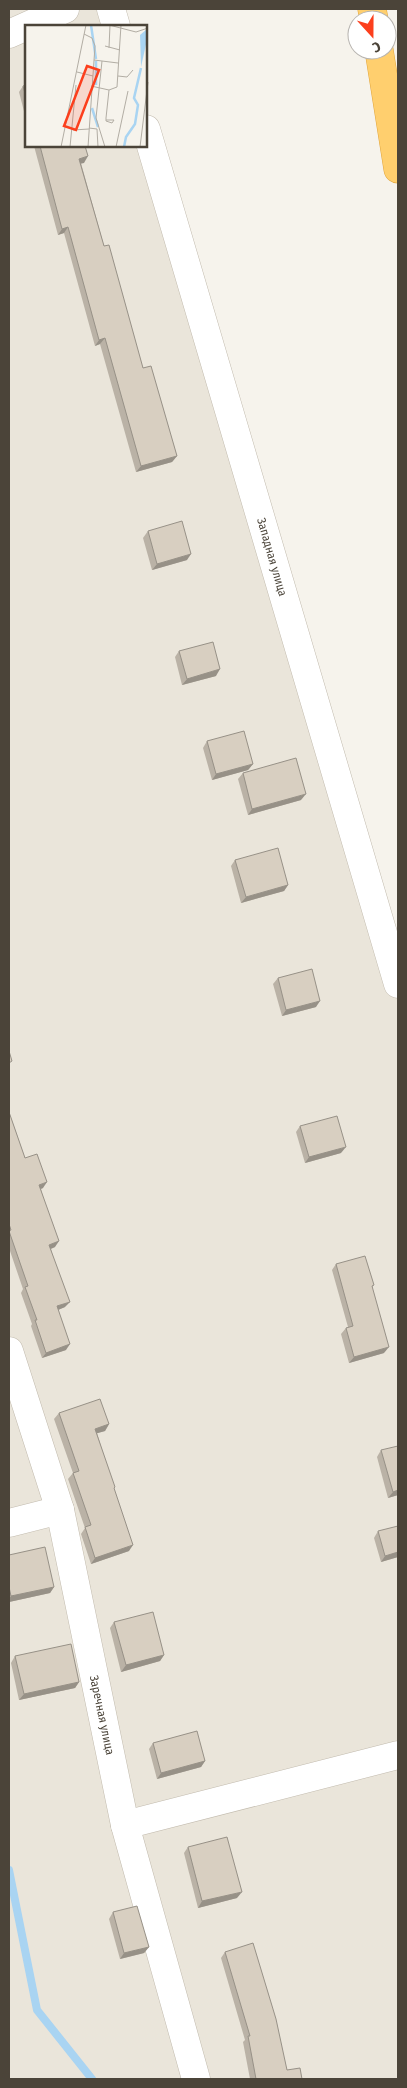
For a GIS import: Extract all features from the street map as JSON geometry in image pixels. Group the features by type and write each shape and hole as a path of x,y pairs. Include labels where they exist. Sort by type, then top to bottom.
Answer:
{"highway":[{"path":"381,60 398,169"}],"street":[{"path":"29,25 65,9"},
{"path":"111,9 116,25"},
{"path":"9,34 25,27"},
{"name":"Западная улица","path":"148,136 398,984"},
{"name":"Заречная улица","path":"9,1351 60,1510 124,1825 196,2079"},
{"path":"9,1523 60,1510"},
{"path":"124,1825 398,1755"}],"shaded area":[{"path":"9,9 111,9 116,25 25,25 25,148 147,148 398,984 398,2079 9,2079"}],"building":[{"path":"41,148 86,148 88,156 79,159 104,246 109,245 143,368 151,366 177,456 141,466 105,338 99,340 68,227 62,229"},
{"path":"182,521 191,554 157,564 148,531"},
{"path":"213,642 220,669 187,679 179,651"},
{"path":"244,731 253,764 216,774 207,741"},
{"path":"296,758 306,794 252,809 243,773"},
{"path":"278,848 288,885 246,897 235,860"},
{"path":"312,969 320,1001 286,1010 278,978"},
{"path":"9,1051 12,1061 9,1063"},
{"path":"9,1112 25,1158 37,1154 47,1182 39,1185 59,1241 49,1245 70,1302 57,1306 70,1344 46,1353 25,1287 28,1286 9,1231 11,1230 9,1224"},
{"path":"337,1116 346,1147 309,1157 300,1126"},
{"path":"365,1256 389,1347 354,1357 346,1328 353,1326 336,1264"},
{"path":"100,1399 109,1424 95,1429 133,1545 95,1558 85,1527 91,1525 73,1473 79,1471 59,1413"},
{"path":"398,1446 398,1490 393,1492 381,1450"},
{"path":"398,1526 398,1552 385,1556 378,1531"},
{"path":"45,1547 54,1587 11,1596 9,1587 9,1555"},
{"path":"153,1612 164,1655 126,1665 114,1622"},
{"path":"71,1644 79,1682 24,1694 15,1656"},
{"path":"197,1731 205,1761 161,1773 153,1743"},
{"path":"227,1837 242,1892 202,1901 188,1847"},
{"path":"137,1906 149,1947 124,1953 113,1912"},
{"path":"253,1943 276,2019 287,2070 300,2068 302,2079 256,2079 248,2036 250,2036 225,1952"}],"waterway":[{"path":"9,1870 37,2010 92,2079"}]}
